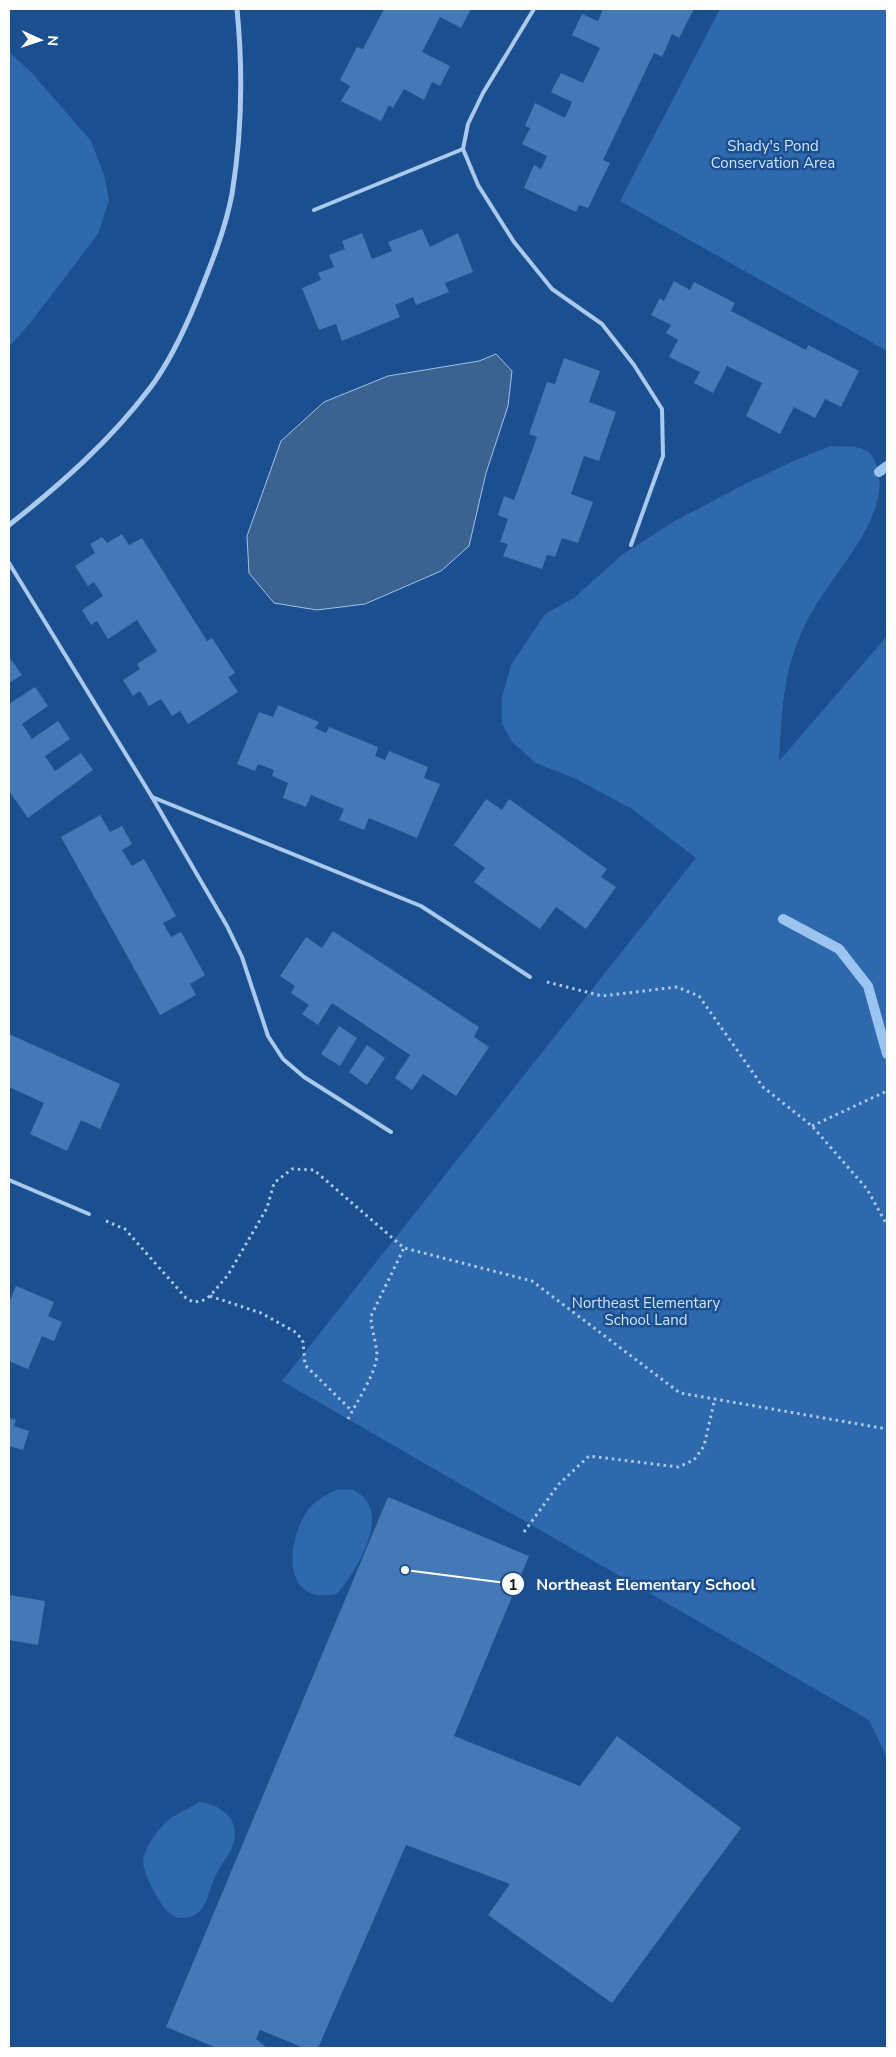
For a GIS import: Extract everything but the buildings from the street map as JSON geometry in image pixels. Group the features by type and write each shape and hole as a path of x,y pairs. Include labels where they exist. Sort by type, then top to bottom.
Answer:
{"street":[{"path":"9,525 49,494 103,443 151,388 184,330 212,264 232,195 240,126 241,53 237,9"}],"lane":[{"path":"534,9 483,93 468,124 463,148 478,185 514,242 552,289 602,324 634,365 662,409 663,456 631,545"},
{"path":"314,210 463,148"},
{"path":"9,563 152,797 227,926 242,957 268,1036 283,1059 304,1077 391,1132"},
{"path":"152,797 421,906 530,977"},
{"path":"9,1180 88,1214"}],"path":[{"path":"530,977 602,996 677,987 699,996 763,1087 812,1126 867,1189 887,1225"},
{"path":"812,1126 887,1091"},
{"path":"88,1214 125,1229 186,1298 194,1302 202,1301 210,1296 228,1275 267,1208 274,1183 292,1168 314,1170 404,1248 532,1280 680,1393 887,1429"},
{"path":"348,1419 376,1364 377,1353 371,1327 371,1316 404,1248"},
{"path":"210,1296 261,1313 297,1333 303,1342 305,1365 352,1411"},
{"path":"524,1532 559,1484 589,1456 678,1467 694,1460 704,1446 716,1398"}],"green space":[{"name":"Shady's Pond Conservation Area","path":"720,9 887,9 887,351 620,201"},
{"path":"9,52 31,72 91,141 104,175 109,200 98,234 31,322 9,347"},
{"name":"Northeast Elementary School Land","path":"831,446 858,447 871,454 876,464 880,482 877,502 860,541 813,610 797,643 789,668 784,694 779,761 887,636 887,1758 869,1720 282,1381 696,858 632,809 576,779 536,763 512,742 502,724 502,697 511,665 545,614 574,598 623,554 673,522 747,483"},
{"path":"336,1490 353,1490 366,1500 371,1512 371,1527 368,1542 361,1557 337,1594 316,1595 301,1587 296,1578 292,1558 296,1535 310,1507"},
{"path":"199,1802 220,1809 231,1819 234,1825 234,1841 214,1878 203,1908 190,1917 177,1918 163,1906 151,1886 143,1865 144,1855 146,1849 163,1825 172,1817"}],"shaded area":[{"path":"496,354 512,371 508,406 486,473 469,546 441,571 365,604 317,610 274,603 249,573 247,536 281,441 324,402 388,376 479,361"}],"waterway":[{"path":"879,472 887,466"},
{"path":"783,919 839,949 868,986 887,1054"}],"place":[{"name":"Northeast Elementary School","path":"405,1570"}]}
